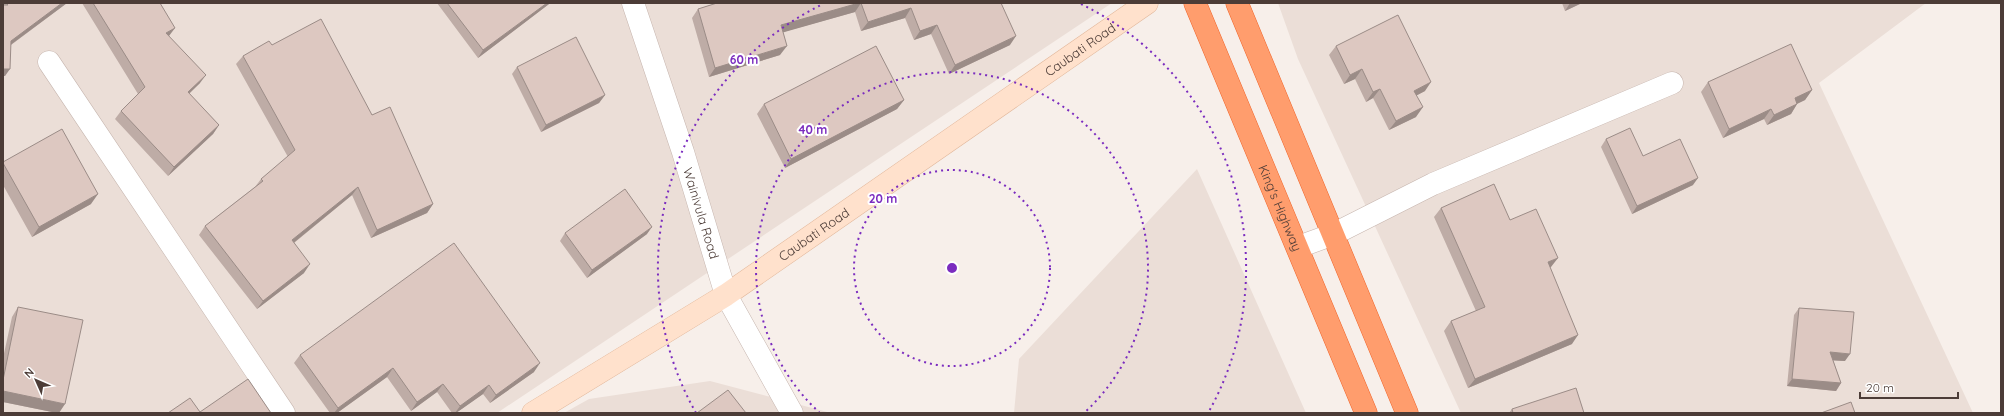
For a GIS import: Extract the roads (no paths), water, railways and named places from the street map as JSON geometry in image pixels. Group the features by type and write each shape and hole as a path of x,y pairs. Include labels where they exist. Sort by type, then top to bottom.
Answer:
{"highway":[{"name":"King's Highway","path":"1195,3 1366,413"},
{"path":"1237,3 1407,413"}],"street":[{"name":"Wainivula Road","path":"633,3 683,152 726,295 792,413"},
{"name":"Caubati Road","path":"533,413 726,295 1147,3"},
{"path":"49,62 284,413"},
{"path":"1298,247 1334,234 1433,184 1672,83"}]}
